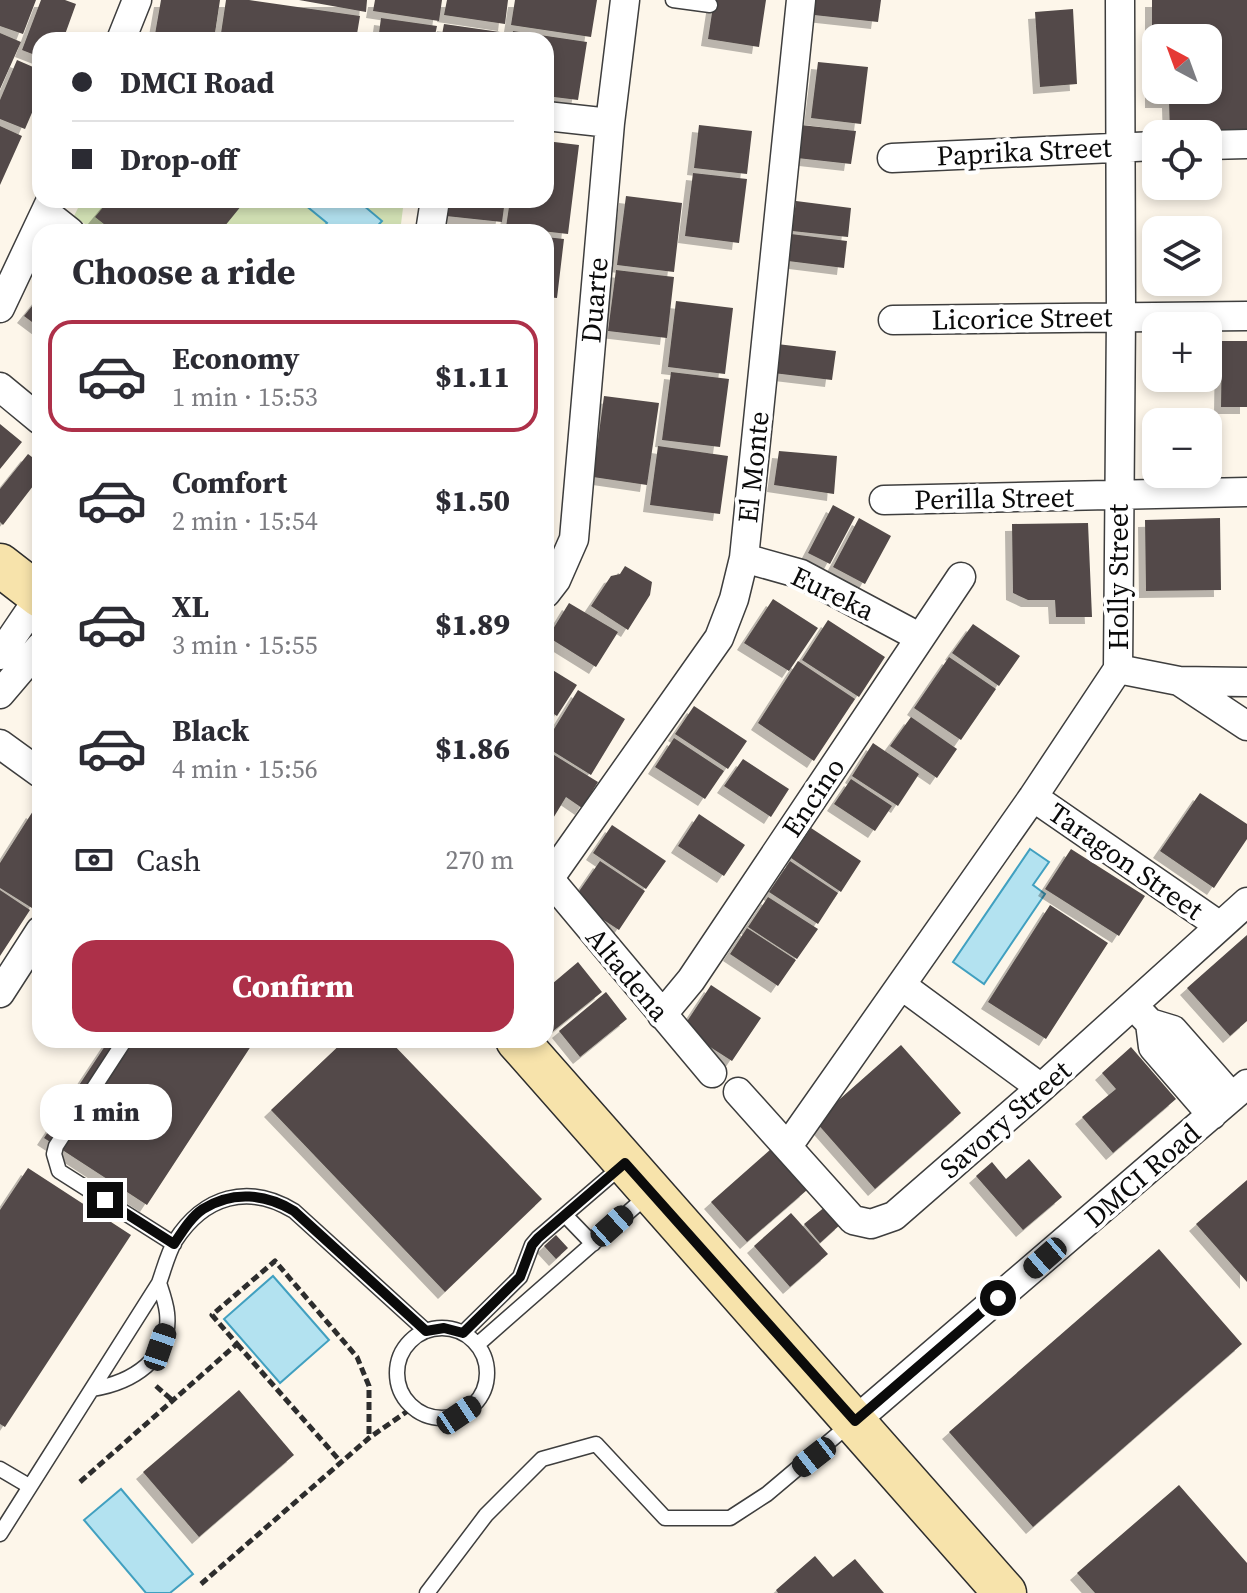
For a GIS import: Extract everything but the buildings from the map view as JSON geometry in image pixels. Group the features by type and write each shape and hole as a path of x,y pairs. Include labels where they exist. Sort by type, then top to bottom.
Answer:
{"street":[{"path":"124,32 137,0"},
{"name":"Duarte","path":"554,583 574,539 610,123 625,0"},
{"name":"El Monte","path":"554,869 719,638 734,599 744,558 801,0"},
{"name":"Holly Street","path":"788,1146 1033,797 1118,669 1120,0"},
{"path":"554,117 610,123"},
{"path":"1222,145 1247,144"},
{"name":"Paprika Street","path":"892,158 1142,146"},
{"path":"50,208 63,224"},
{"path":"0,308 32,240"},
{"name":"Licorice Street","path":"893,320 1247,316"},
{"path":"0,387 32,413"},
{"name":"Perilla Street","path":"884,500 1247,492"},
{"name":"Eureka","path":"744,558 801,574 919,637"},
{"path":"0,565 32,590"},
{"name":"Encino","path":"662,1015 691,980 961,577"},
{"path":"0,694 32,617"},
{"path":"1118,669 1179,681 1247,682"},
{"path":"1179,681 1247,726"},
{"path":"0,744 32,767"},
{"name":"Taragon Street","path":"1033,797 1220,926"},
{"name":"Altadena","path":"554,884 712,1073"},
{"name":"Savory Street","path":"788,1146 853,1220 871,1224 894,1216 1041,1088 1142,1014 1220,926 1247,902"},
{"path":"0,993 32,943"},
{"path":"901,985 1041,1088"},
{"path":"1142,1014 1153,1047 1230,1099"},
{"path":"524,1048 1005,1593"},
{"path":"738,1092 788,1146"},
{"name":"DMCI Road","path":"855,1421 1230,1099"}],"lane":[{"path":"673,0 710,5"},
{"path":"120,1048 56,1146 54,1154 59,1171 174,1244"},
{"path":"463,1333 520,1277 532,1245 565,1215 638,1178"},
{"path":"477,1345 593,1244 638,1178"},
{"path":"0,1534 159,1283 174,1244 201,1210 225,1199 249,1195 275,1199 294,1211 426,1331"},
{"path":"565,1215 593,1244"},
{"path":"92,1389 128,1380 150,1362 160,1347 166,1331 167,1314 159,1283"},
{"path":"444,1328 463,1333 477,1345 485,1360 487,1376 483,1392 473,1406 459,1415 443,1418 427,1416 412,1408 401,1393 396,1375 399,1357 410,1341 426,1331 444,1328"},
{"path":"427,1593 486,1515 542,1459 596,1444 665,1518 730,1518 767,1494 855,1421"},
{"path":"0,1469 29,1486"}],"path":[{"path":"341,1462 212,1315 275,1261 357,1357 369,1386 369,1438"},
{"path":"80,1482 237,1344"},
{"path":"201,1584 369,1438 412,1408"}],"green space":[{"path":"78,208 403,208 401,224 85,224 74,216"}],"water":[{"path":"309,208 367,208 382,221 379,224 327,223"},
{"path":"1030,849 1049,862 1033,885 1045,894 984,984 953,962"},
{"path":"273,1276 329,1340 280,1383 224,1319"},
{"path":"121,1489 193,1574 170,1593 146,1593 84,1520"}],"route":[{"path":"105,1200 174,1244 201,1210 225,1199 249,1195 275,1199 294,1211 426,1331 444,1328 463,1333 520,1277 532,1245 538,1238 625,1163 855,1421 998,1298"}]}
